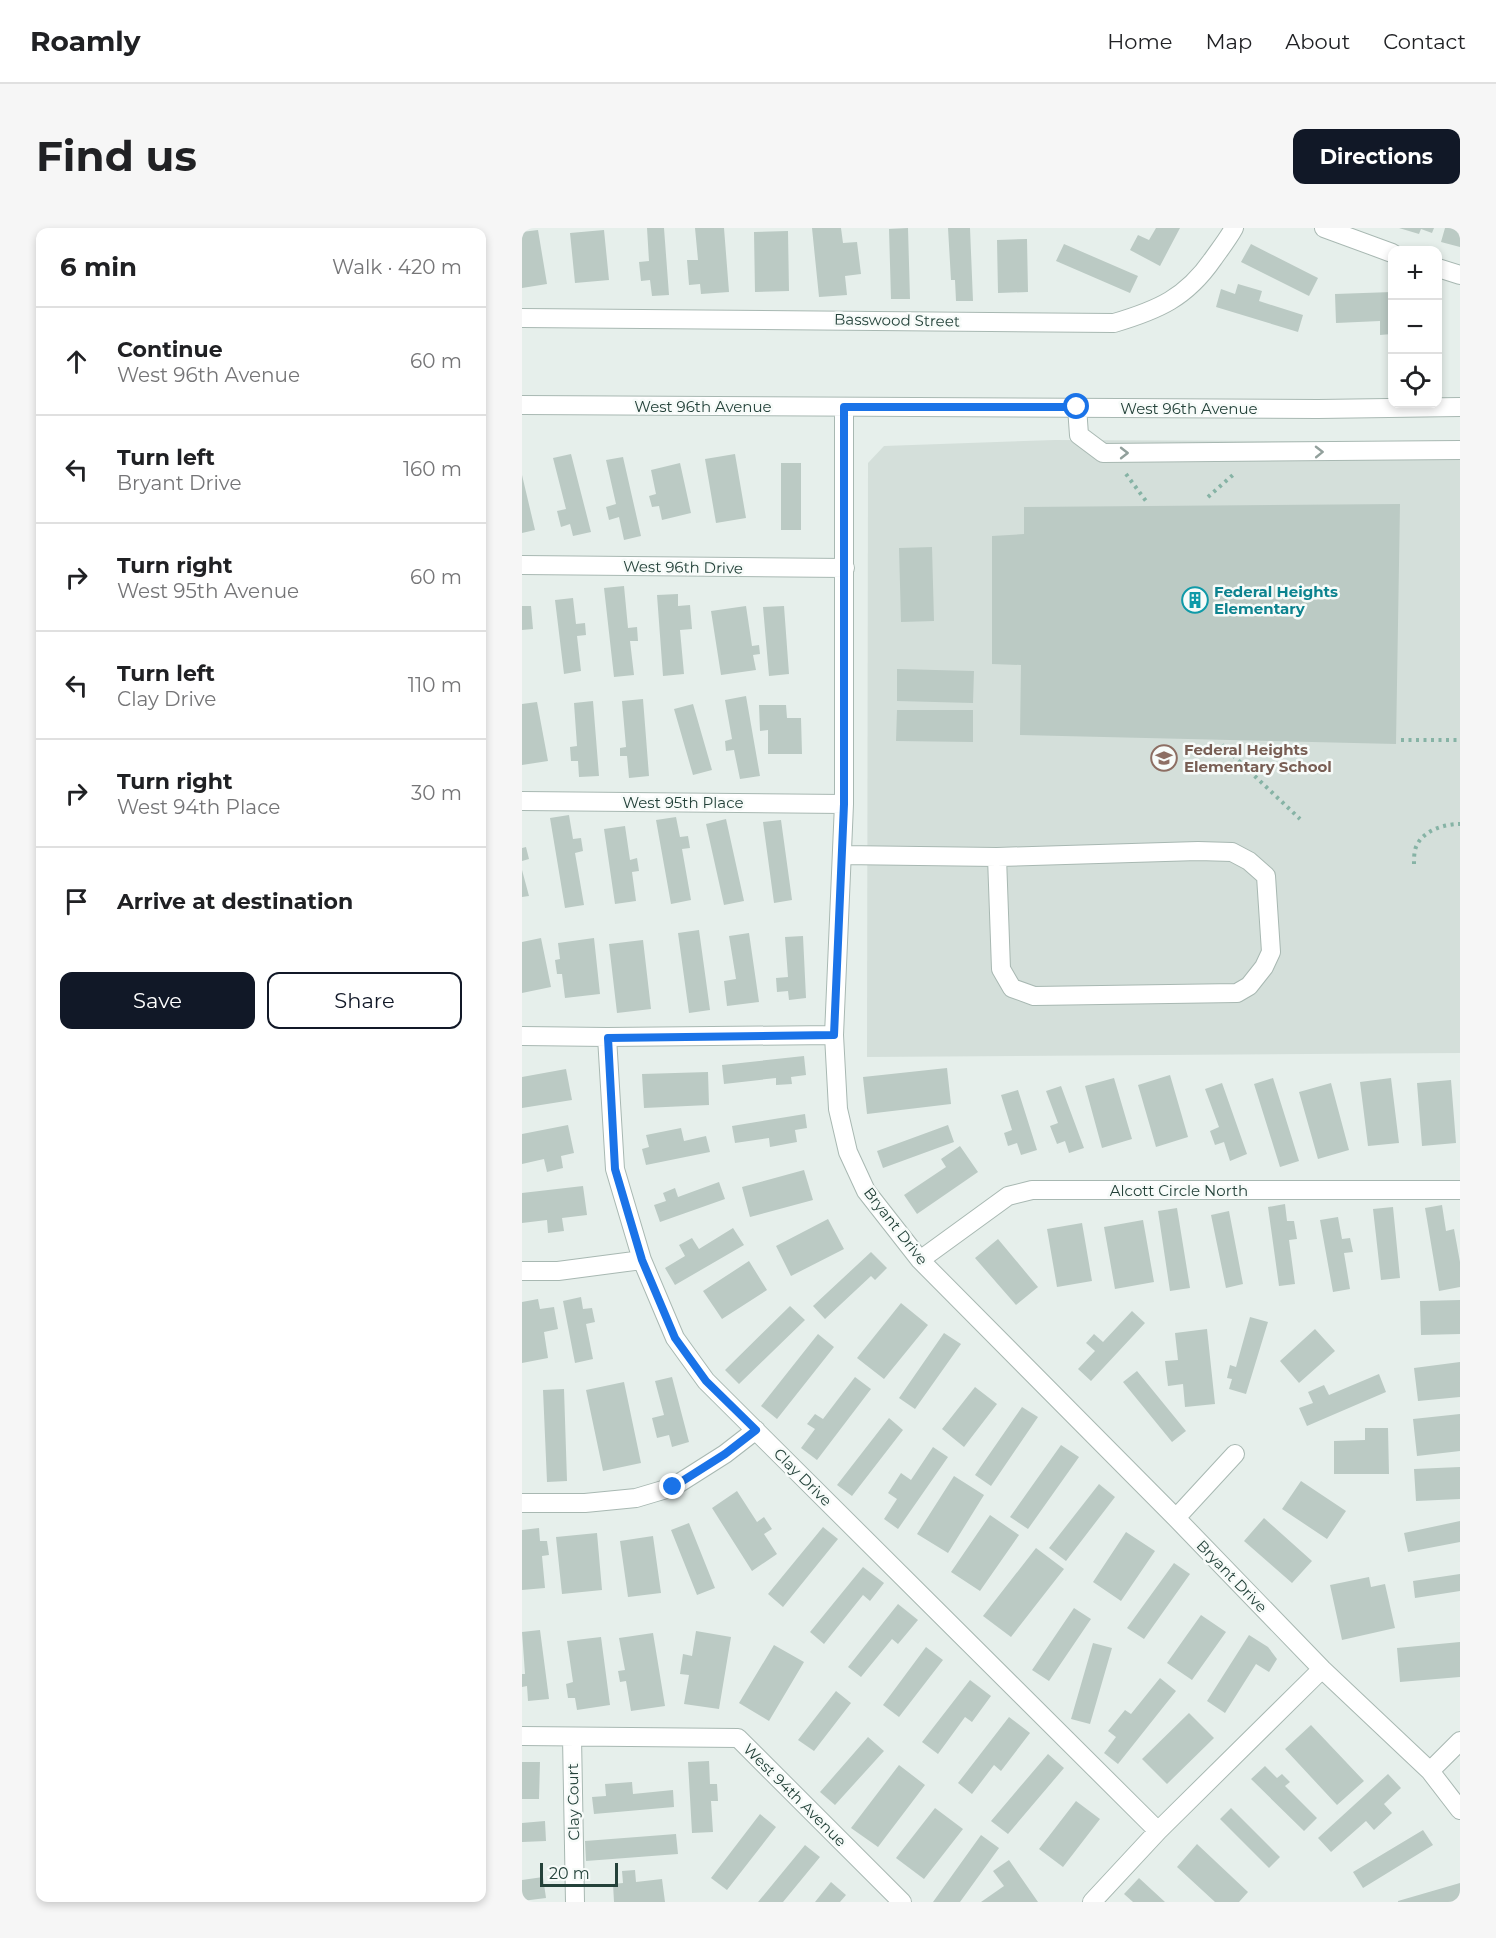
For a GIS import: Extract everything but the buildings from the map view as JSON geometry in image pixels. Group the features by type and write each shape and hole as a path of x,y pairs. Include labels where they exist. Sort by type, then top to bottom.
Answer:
{"street":[{"name":"Basswood Street","path":"522,318 1114,323 1164,306 1181,295 1202,275 1234,228"},
{"path":"1324,228 1388,252"},
{"path":"1442,269 1460,274"},
{"name":"West 96th Avenue","path":"522,405 1318,409 1460,407"},
{"name":"Bryant Drive","path":"844,407 844,804 834,1035 838,1109 848,1152 866,1191 920,1260 1322,1669 1430,1771 1460,1810"},
{"path":"1077,407 1078,435 1103,453 1460,450"},
{"name":"West 96th Drive","path":"522,565 845,568"},
{"name":"West 95th Place","path":"522,801 844,804"},
{"path":"842,855 997,857 1232,852 1250,861 1266,876 1271,952 1264,968 1250,986 1237,993 1034,996 1012,988 1001,969 997,857"},
{"path":"522,1036 608,1038 834,1035"},
{"name":"Clay Drive","path":"608,1038 615,1169 642,1260 675,1338 706,1381 1158,1832"},
{"name":"Alcott Circle North","path":"920,1260 1008,1196 1032,1190 1460,1190"},
{"path":"522,1271 558,1271 642,1260"},
{"path":"522,1503 585,1503 636,1498 673,1487 725,1454 756,1430"},
{"path":"1176,1518 1235,1454"},
{"path":"1092,1902 1158,1832 1322,1669"},
{"name":"West 94th Avenue","path":"522,1737 738,1738 902,1902"},
{"name":"Clay Court","path":"572,1737 575,1902"},
{"path":"1430,1771 1460,1741"}],"path":[{"path":"1208,497 1239,469"},
{"path":"1124,471 1146,501"},
{"path":"1401,740 1460,740"},
{"path":"1222,745 1300,819"},
{"path":"1414,864 1415,847 1424,834 1452,824 1460,824"}],"shaded area":[{"name":"Federal Heights Elementary School","path":"1055,440 1460,442 1460,1053 867,1057 868,463 884,446"}],"place":[{"name":"Federal Heights Elementary","path":"1195,600"},
{"name":"Federal Heights Elementary School","path":"1164,758"}],"route":[{"path":"673,1487 725,1454 756,1430 706,1381 675,1338 642,1260 615,1169 608,1038 834,1035 844,804 844,407 1077,407"}]}
